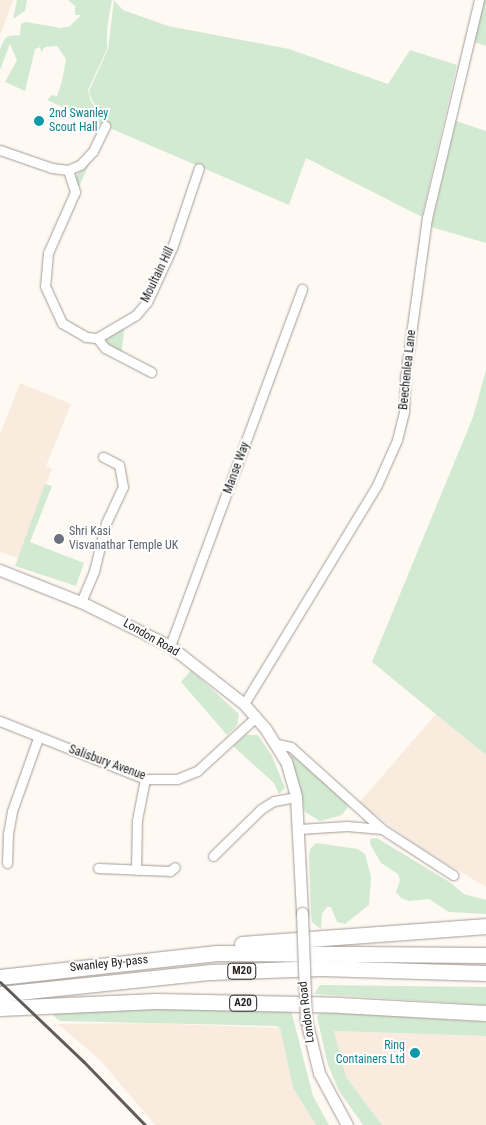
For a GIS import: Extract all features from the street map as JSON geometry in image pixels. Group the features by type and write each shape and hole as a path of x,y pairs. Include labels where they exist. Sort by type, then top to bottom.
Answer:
{"highway":[{"path":"217,953 245,944 486,926"},
{"name":"M20","path":"217,953 486,955"},
{"name":"Swanley By-pass","path":"0,977 217,953"},
{"name":"M20","path":"0,994 51,986 230,971 321,968 486,973"},
{"name":"A20","path":"0,1008 54,1003 156,1001 340,1005 486,1013"}],"main road":[{"name":"London Road","path":"0,570 81,602 170,646 244,704 276,744 290,772 296,796 299,829 306,1020 319,1073 348,1125"}],"street":[{"name":"Beechenlea Lane","path":"244,704 377,485 397,440 404,411 405,378 427,218 478,0"},
{"path":"0,150 52,168 68,170 80,164 93,151 106,126"},
{"name":"Moultain Hill","path":"97,338 136,315 147,302 172,248 199,168"},
{"path":"68,170 75,192 48,253 45,286 62,323 86,337 97,338 104,348 151,372"},
{"name":"Manse Way","path":"170,646 302,289"},
{"path":"81,602 94,571 106,523 123,487 119,465 103,457"},
{"name":"Salisbury Avenue","path":"0,721 38,738 145,779 177,779 197,771 256,717"},
{"path":"8,862 8,834 12,811 38,738"},
{"path":"276,744 291,747 382,829 453,875"},
{"path":"136,870 137,820 145,779"},
{"path":"213,856 261,809 274,801 296,796"},
{"path":"299,829 346,826 382,829"},
{"path":"98,868 170,871 175,867"}],"shaded area":[{"path":"0,0 13,0 0,36"},
{"path":"20,383 71,404 46,466 52,469 18,558 0,552 0,434"},
{"path":"436,714 486,755 486,887 419,847 359,803"},
{"path":"147,1023 280,1028 293,1088 316,1125 155,1125 100,1060 58,1024"},
{"name":"Ring Containers Ltd","path":"333,1031 486,1036 486,1125 382,1125 346,1077"}],"green space":[{"path":"17,0 27,0 25,11 13,19"},
{"path":"68,0 112,0 107,28 107,49 88,90 91,102 104,114 92,101 89,91 108,49 114,0 123,10 168,26 289,49 388,84 410,50 457,65 422,217 306,158 289,205 105,126 105,121 101,124 90,119 83,111 79,115 47,100 52,95 57,96 62,81 66,59 57,46 45,47 41,52 40,47 35,49 25,91 5,82 17,60 10,44 0,70 0,49 4,40 8,36 20,35 21,24 26,22 61,28 70,26 81,15 75,15 75,6"},
{"path":"483,0 486,0 486,46 474,42"},
{"path":"456,121 486,131 486,243 431,227"},
{"path":"92,158 77,191 74,178"},
{"path":"125,322 121,357 97,338"},
{"path":"486,370 486,755 372,662 473,417"},
{"path":"45,484 52,486 30,542 84,563 76,586 15,566"},
{"path":"191,670 239,714 237,726 227,735 181,682"},
{"path":"246,735 258,735 272,756 285,788 279,794 274,783 233,746"},
{"path":"290,753 346,802 348,807 342,815 320,821 305,812"},
{"path":"377,838 451,883 464,894 486,900 486,914 449,912 429,899 409,901 401,898 396,892 400,880 398,874 381,863 370,844 370,839"},
{"path":"316,843 358,849 365,854 371,877 369,905 345,924 337,922 331,907 327,907 322,914 321,929 312,922 311,915 309,857 310,849"},
{"path":"320,985 486,987 486,1005 314,994"},
{"path":"132,1006 291,1010 313,1096 329,1125 316,1125 293,1088 280,1028 276,1026 60,1021 48,1011"},
{"path":"328,1012 486,1022 486,1036 334,1031 346,1077 382,1125 363,1125 339,1091 328,1065 317,1017 319,1014"}],"railway":[{"path":"0,982 83,1061 145,1125"}],"place":[{"name":"2nd Swanley Scout Hall","path":"39,121"},
{"name":"Shri Kasi Visvanathar Temple UK","path":"59,539"},
{"name":"Ring Containers Ltd","path":"415,1053"}]}
